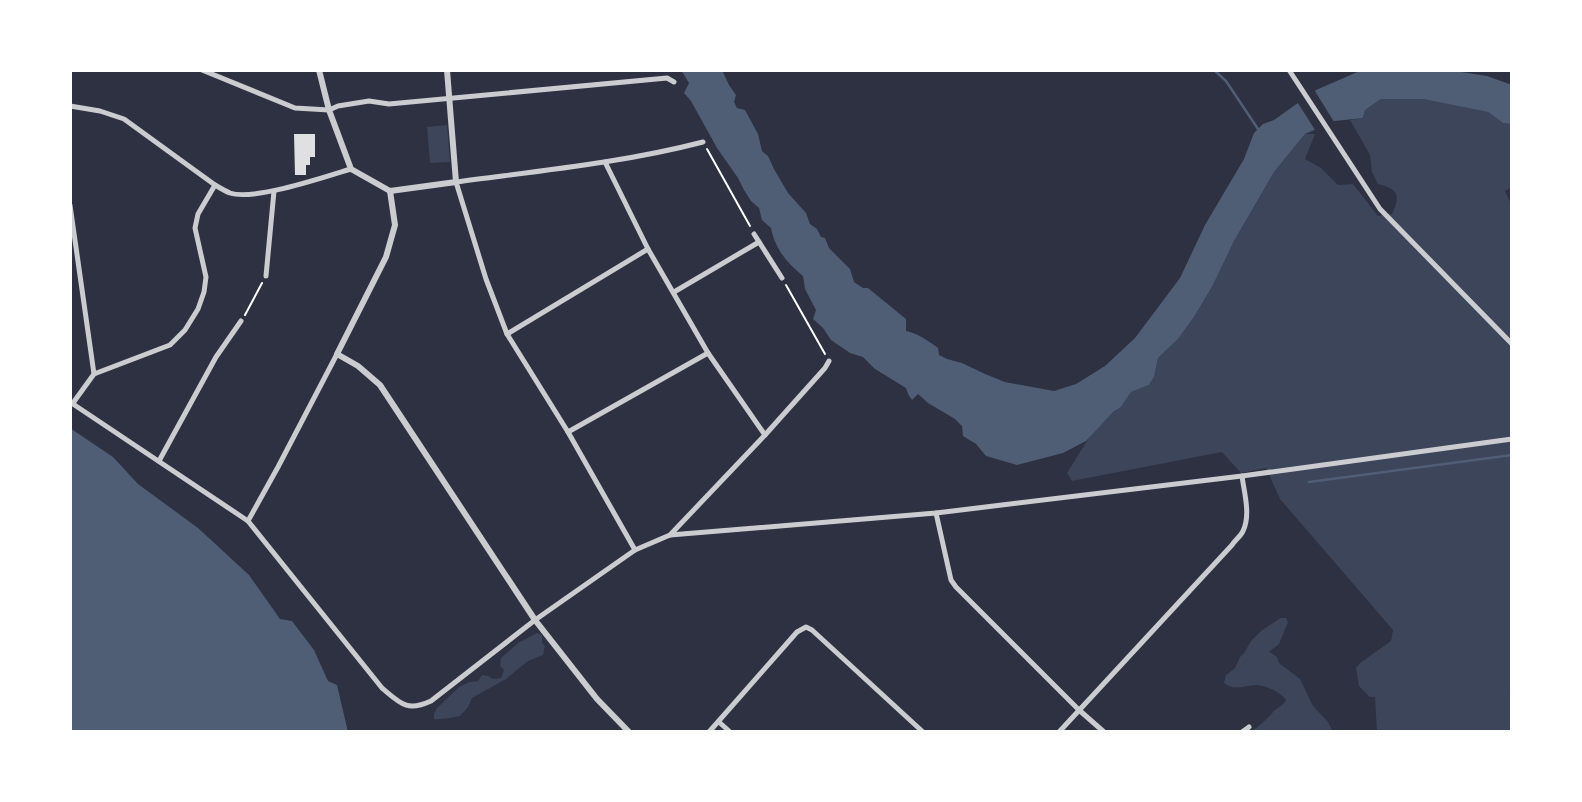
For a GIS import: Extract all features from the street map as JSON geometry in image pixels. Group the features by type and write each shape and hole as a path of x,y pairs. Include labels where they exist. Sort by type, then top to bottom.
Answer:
{"street":[{"path":"202,70 295,108 329,110 369,101 388,104 667,78 674,82"},
{"path":"319,70 329,110 351,169 390,191 605,162 703,142"},
{"path":"447,70 456,182 486,279 507,334 568,432 635,550"},
{"path":"1289,70 1380,209 1512,344"},
{"path":"70,106 100,111 124,119 230,193 274,191 351,169"},
{"path":"605,162 648,249 708,352 765,435"},
{"path":"215,185 198,214 195,228 206,277 204,292 198,309 185,330 170,345 94,374 71,402 248,521 382,688 408,707 431,701 535,620 635,550 670,535 936,513 1242,476 1512,439"},
{"path":"266,275 274,191"},
{"path":"248,521 386,257 395,225 390,191"},
{"path":"70,205 94,374"},
{"path":"754,234 782,278"},
{"path":"674,292 758,242"},
{"path":"507,334 648,249"},
{"path":"159,461 216,357 242,321"},
{"path":"568,432 708,352"},
{"path":"337,354 358,366 380,385 535,620 597,699 629,732"},
{"path":"670,535 765,435 829,361"},
{"path":"1059,732 1243,531 1247,509 1242,476"},
{"path":"936,513 951,580 956,587 1104,732"},
{"path":"709,732 797,632 806,627 923,732"},
{"path":"719,722 730,732"},
{"path":"1242,732 1249,727"}],"path":[{"path":"703,142 754,234"},
{"path":"242,321 266,275"},
{"path":"782,278 829,361"}],"shaded area":[{"path":"681,70 722,70 736,95 734,102 737,108 745,110 758,134 762,151 768,156 788,193 806,213 810,224 825,238 829,248 850,269 854,282 868,288 906,319 906,331 930,342 938,348 939,355 947,359 1005,382 1054,391 1076,384 1105,366 1135,338 1180,278 1205,225 1244,159 1254,133 1263,124 1274,120 1316,90 1362,70 1448,70 1487,76 1512,85 1512,124 1503,123 1488,112 1423,99 1381,99 1365,110 1363,118 1335,121 1305,134 1274,172 1194,317 1178,339 1158,358 1154,377 1149,385 1131,392 1121,407 1086,441 1063,453 1017,465 986,456 976,444 963,436 962,426 955,419 918,394 912,400 906,388 875,369 863,357 850,353 831,340 813,319 816,310 805,289 803,276 782,255 771,228 762,220 759,208 751,201 684,93 689,83"},
{"path":"1381,99 1423,99 1439,102 1488,112 1503,123 1512,124 1512,187 1505,191 1512,206 1512,732 1377,732 1375,697 1370,697 1359,686 1356,668 1391,641 1393,630 1280,499 1266,468 1241,473 1222,452 1072,481 1067,473 1092,433 1121,407 1131,392 1149,385 1154,377 1158,358 1178,339 1194,317 1274,172 1305,134 1315,134 1305,159 1321,168 1338,185 1353,184 1378,216 1392,214 1396,194 1390,188 1378,184 1372,172 1370,155 1350,120 1363,118 1365,110"},
{"path":"447,125 450,162 430,163 427,127"},
{"path":"70,428 113,457 138,484 198,528 249,575 280,619 292,621 314,650 328,681 337,685 348,732 70,732"},
{"path":"1281,618 1286,618 1288,622 1279,644 1269,652 1300,679 1313,706 1328,722 1333,732 1251,732 1286,700 1265,687 1257,685 1236,688 1224,683 1226,675 1235,668 1251,641"},
{"path":"537,633 542,635 542,643 545,646 543,655 528,661 506,679 472,698 460,716 434,719 437,708 459,687 478,681 482,675 493,679 501,678 504,670 500,666 501,658 518,643"}],"pier":[{"path":"1313,88 1336,125 1317,133 1296,100"}],"building":[{"path":"294,134 315,134 315,157 310,157 310,165 306,165 306,175 295,175"}],"waterway":[{"path":"1214,70 1226,81 1258,129"},
{"path":"1309,482 1512,455"}]}
